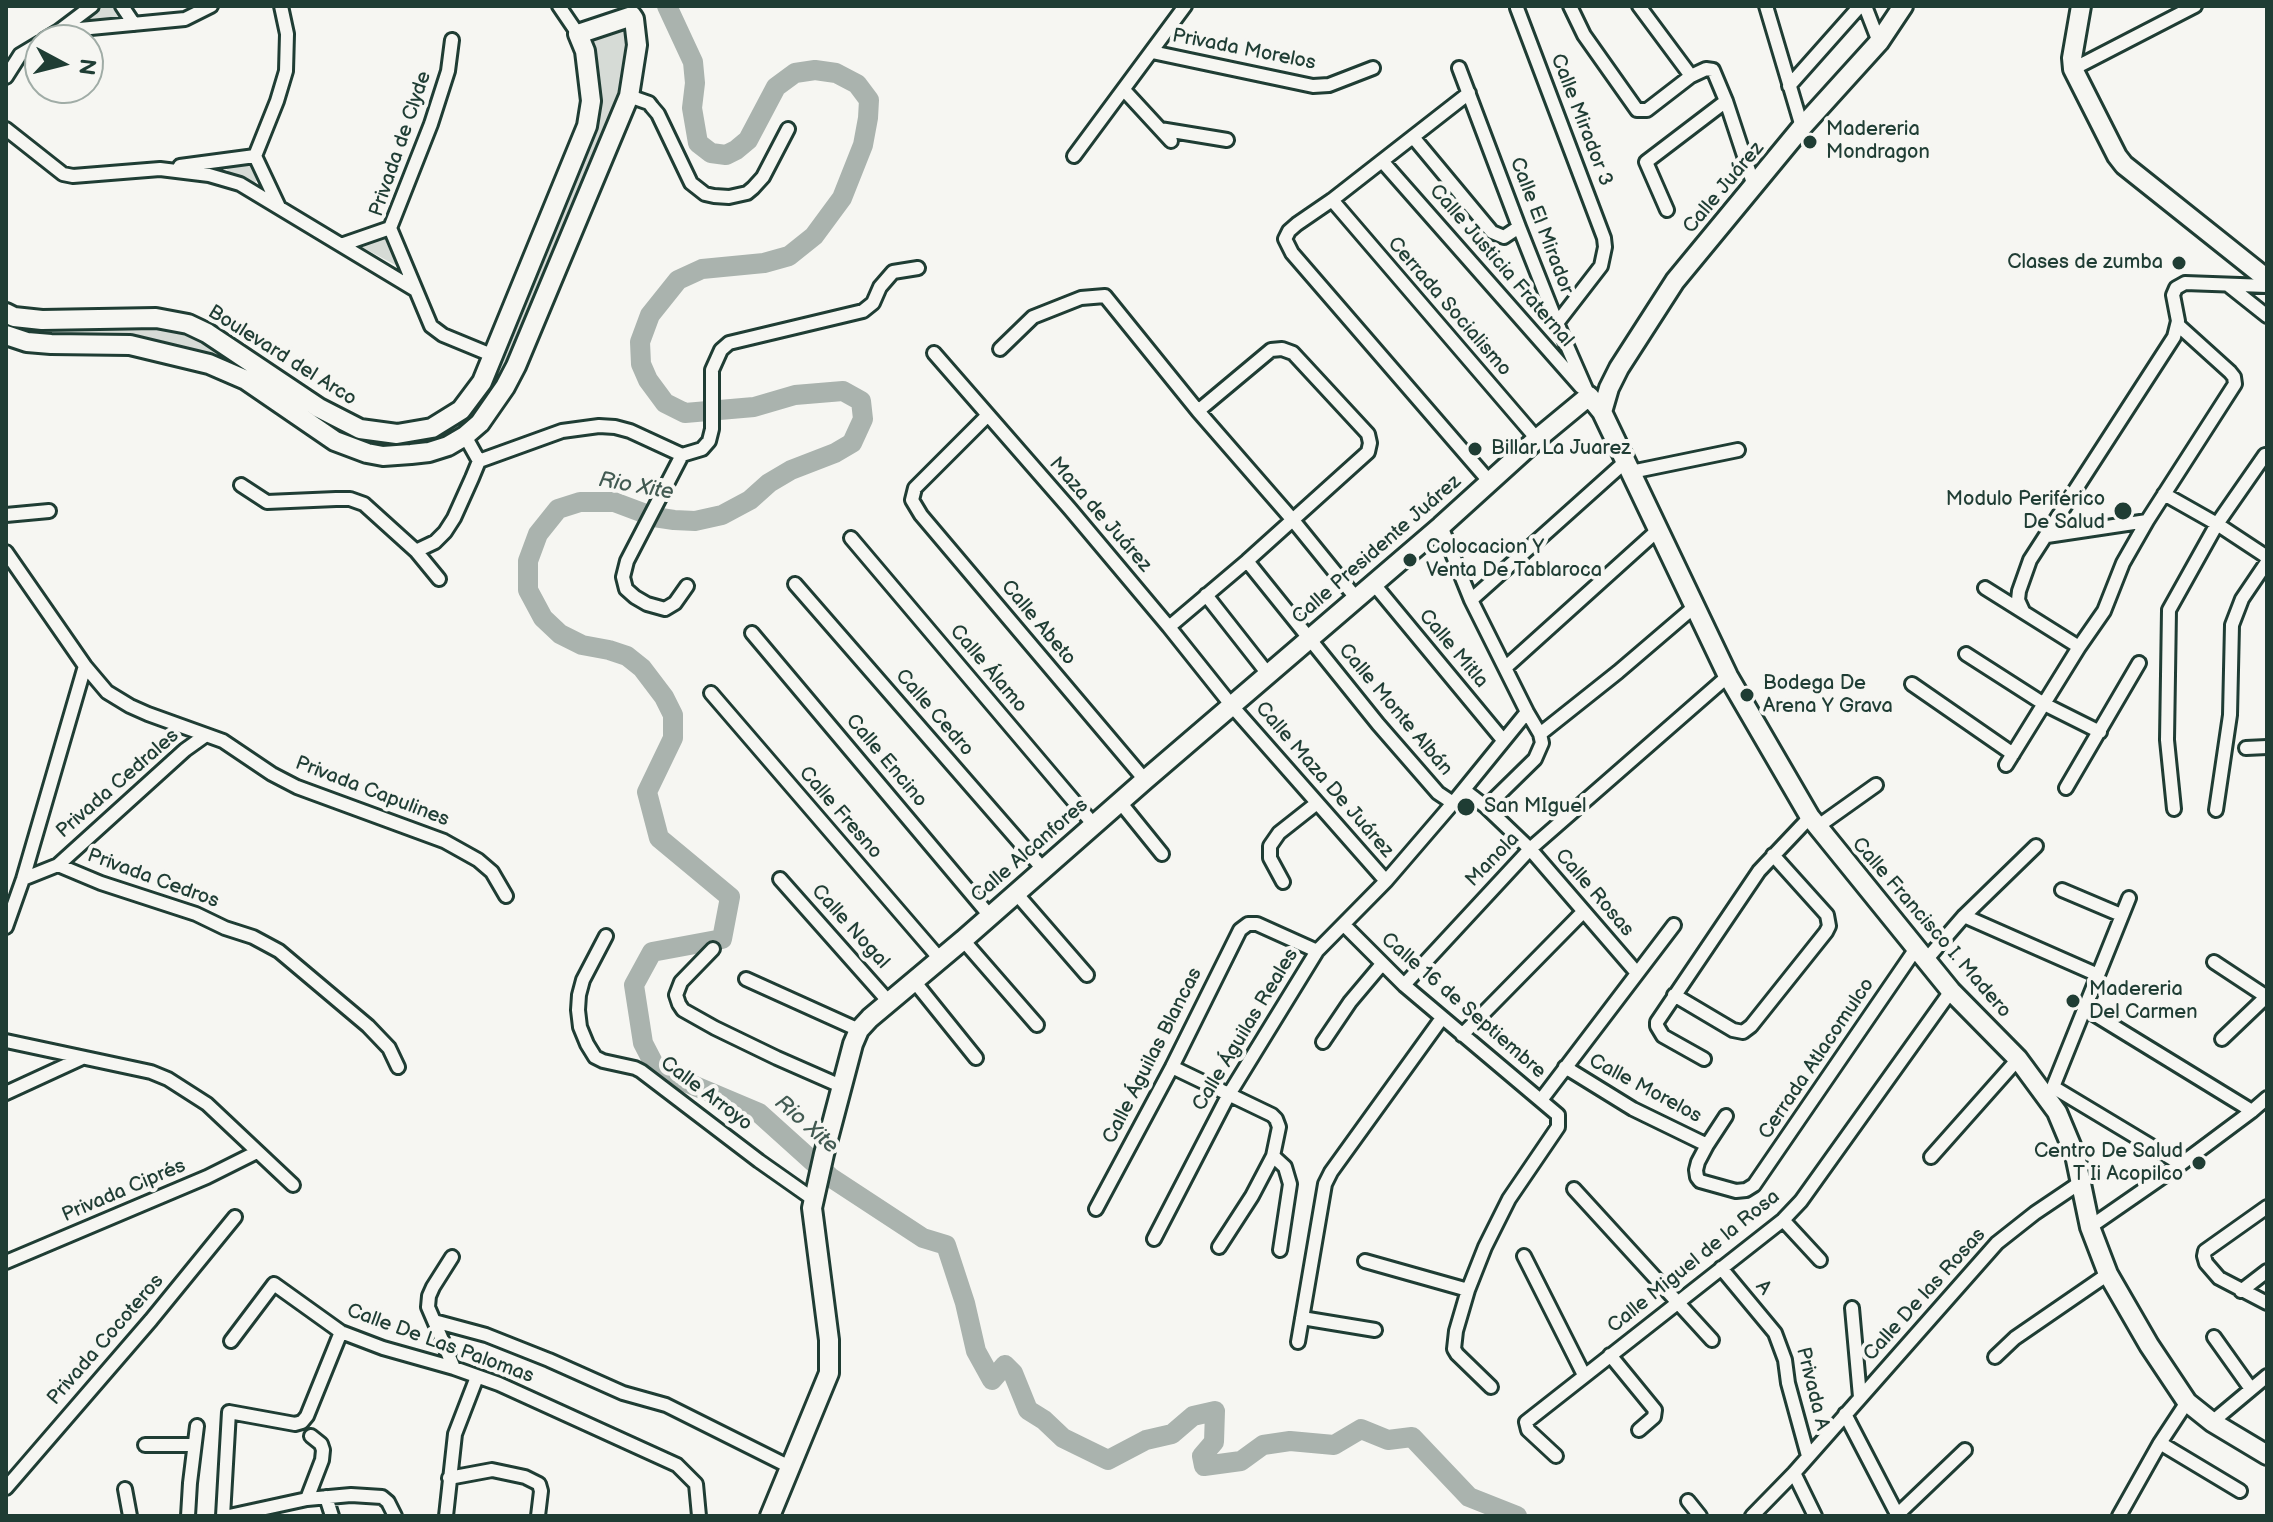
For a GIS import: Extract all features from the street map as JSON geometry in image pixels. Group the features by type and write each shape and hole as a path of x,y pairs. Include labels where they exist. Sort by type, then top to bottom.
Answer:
{"street":[{"path":"68,24 92,6"},
{"path":"122,6 134,24"},
{"path":"104,27 185,19 211,6"},
{"path":"279,207 255,156 286,71 287,34 281,6"},
{"path":"559,6 578,34 635,11"},
{"path":"1074,156 1185,6"},
{"path":"1570,6 1584,35 1637,110 1647,110 1691,76 1706,69 1713,70 1754,186"},
{"path":"1639,6 1691,76"},
{"path":"1766,6 1802,127"},
{"path":"1789,86 1863,6 1879,42"},
{"name":"Calle Juárez","path":"1602,412 1604,400 1619,368 1675,281 1802,127 1879,42 1903,6"},
{"path":"2073,69 2195,6"},
{"path":"2083,7 2072,58 2073,69 2111,146 2124,165 2267,279"},
{"name":"Calle Mirador 3","path":"1517,8 1604,238 1601,266 1557,323"},
{"name":"Boulevard del Arco","path":"6,335 27,342 51,344 130,345 209,364 246,380 335,441 367,453 383,456 429,452 448,446 480,423 516,366 627,101 637,45 635,11"},
{"name":"Boulevard del Arco","path":"6,313 42,320 156,318 188,324 207,333 342,421 360,429 397,434 432,428 461,410 477,390 494,356 579,148 590,111 585,51 578,34"},
{"name":"Privada de Clyde","path":"452,40 448,71 431,124 390,228 431,326 494,356"},
{"path":"6,77 24,52"},
{"name":"Privada Morelos","path":"1152,52 1313,86 1329,85 1373,68"},
{"name":"Calle El Mirador","path":"1459,68 1557,323 1589,396"},
{"path":"1124,90 1171,141"},
{"path":"1469,93 1297,224 1285,239 1292,253 1489,481"},
{"path":"590,111 627,101 649,103 658,114 691,183 705,194 714,196 729,197 747,193 753,188 763,177 788,129"},
{"path":"1667,210 1646,162 1726,101"},
{"path":"6,129 63,174 73,176 160,169 255,156"},
{"path":"1160,129 1227,140"},
{"path":"1413,137 1492,232 1504,237 1519,227"},
{"name":"Calle Justicia Fraternal","path":"1382,161 1589,396"},
{"path":"160,169 225,179 248,188 414,289"},
{"name":"Cerrada Socialismo","path":"1332,200 1537,439"},
{"name":"Privada de Clyde","path":"341,245 390,228"},
{"path":"416,551 435,542 445,532 479,461 549,435 586,427 615,427 682,455 696,452 707,445 711,437 712,370 721,350 729,343 854,315 869,308 880,287 893,272 918,268"},
{"path":"2023,611 2018,600 2030,560 2168,349 2178,325 2173,295 2178,286 2185,283 2267,286"},
{"path":"2228,285 2267,316"},
{"path":"1000,349 1033,317 1081,298 1105,296 1356,598"},
{"path":"1912,684 2010,760 2104,611 2123,563 2147,521 2233,388 2235,381 2230,372 2178,325"},
{"path":"1169,627 1368,452 1370,443 1368,434 1293,353 1282,349 1271,350 1198,411"},
{"name":"Maza de Juárez","path":"934,353 1070,509 1232,706"},
{"name":"Calle Francisco I. Madero","path":"1589,396 1602,412 1728,676 1813,822 1951,991 2050,1092 2066,1131 2090,1227 2108,1274 2149,1345 2187,1402 2212,1422 2267,1455"},
{"name":"Calle Presidente Juárez","path":"1232,706 1589,396"},
{"name":"Calle Abeto","path":"987,416 915,488 912,500 921,515 1145,780"},
{"path":"465,436 479,461"},
{"path":"1471,600 1628,467 1738,450"},
{"path":"682,455 627,561 623,577 626,589 647,604 665,609 675,603 687,586"},
{"path":"2174,809 2167,740 2169,610 2217,524 2265,455"},
{"path":"241,485 267,502 350,499 364,504 416,551 439,579"},
{"path":"2164,494 2217,524 2267,560 2242,599 2232,625 2230,715 2216,810"},
{"path":"6,515 49,511"},
{"path":"2047,536 2147,521"},
{"path":"1441,526 1471,600 1542,743 1535,759 1486,807"},
{"path":"1506,667 1658,530"},
{"name":"Calle Álamo","path":"851,538 1094,825"},
{"name":"Privada Capulines","path":"7,555 85,666 107,692 130,706 223,741 297,787 444,841 478,860 492,872 506,896"},
{"name":"Calle Monte Albán","path":"1247,561 1418,770 1438,793 1453,803"},
{"name":"Calle Mitla","path":"1373,583 1503,740"},
{"name":"Calle Cedro","path":"795,584 1043,869"},
{"path":"1985,588 2079,647"},
{"path":"1206,595 1268,674"},
{"path":"1540,734 1694,607"},
{"name":"Calle Encino","path":"752,633 990,916"},
{"path":"1966,654 2044,704 2100,732"},
{"path":"2066,788 2139,663"},
{"path":"6,927 85,666"},
{"name":"Manola","path":"1404,985 1530,849 1728,676"},
{"name":"Calle Fresno","path":"711,693 940,959"},
{"name":"Calle Alcanfores","path":"859,1030 1232,706"},
{"name":"Calle Maza De Juárez","path":"1232,706 1386,881"},
{"name":"Calle Águilas Reales","path":"1154,1239 1228,1096 1317,951 1386,881 1527,712"},
{"name":"Privada Cedrales","path":"58,865 185,750 206,735"},
{"path":"2246,748 2267,747"},
{"path":"1704,1059 1663,1036 1657,1026 1660,1016 1773,855 1813,822 1876,785"},
{"name":"Calle Rosas","path":"1464,790 1530,849 1637,973"},
{"path":"1120,802 1162,854"},
{"path":"1283,882 1272,864 1270,846 1279,833 1317,803"},
{"name":"Cerrada Atlacomulco","path":"1697,1177 1700,1181 1736,1191 1754,1185 1922,954 2036,846"},
{"path":"1674,995 1733,1030 1743,1032 1826,932 1829,926 1827,915 1773,855"},
{"name":"Privada Cedros","path":"23,879 58,865 253,937 279,951 368,1026 389,1048 398,1067"},
{"name":"Calle Nogal","path":"780,879 889,1002"},
{"path":"2062,890 2121,915"},
{"path":"1015,892 1087,975"},
{"path":"2129,898 2050,1092 2181,1164"},
{"path":"1462,1035 1583,912"},
{"path":"1964,916 2098,975"},
{"name":"Calle Águilas Blancas","path":"1096,1209 1172,1067 1240,930 1248,924 1257,924 1317,951"},
{"name":"Calle 16 de Septiembre","path":"1344,925 1404,985 1558,1115 1558,1127 1509,1199 1468,1290"},
{"path":"1541,1100 1674,925"},
{"name":"Calle Arroyo","path":"606,936 583,980 579,995 580,1027 595,1057 641,1071 759,1161 815,1192"},
{"path":"963,940 1037,1025"},
{"path":"713,949 687,974 677,990 677,1000 683,1010 777,1058 843,1087"},
{"path":"2214,962 2267,997 2222,1039"},
{"path":"1323,1042 1350,1002 1382,964"},
{"path":"746,979 859,1030 815,1192 813,1217 830,1367 770,1516"},
{"path":"914,981 976,1058"},
{"name":"Calle Miguel de la Rosa","path":"1556,1456 1533,1435 1526,1422 1783,1220 1801,1201 1951,991"},
{"path":"2084,1008 2252,1111"},
{"path":"1298,1342 1325,1184 1442,1018"},
{"path":"6,1041 151,1072 168,1079 207,1104 293,1185"},
{"path":"6,1093 82,1058"},
{"path":"1931,1157 2018,1059"},
{"path":"1172,1067 1276,1119 1279,1127 1273,1156 1219,1247"},
{"name":"Calle Morelos","path":"1565,1067 1633,1109 1707,1145"},
{"path":"2090,1227 2181,1164 2267,1098"},
{"name":"Calle Morelos","path":"1697,1177 1698,1162 1726,1116"},
{"name":"Privada Ciprés","path":"6,1262 207,1177 257,1152"},
{"path":"1273,1156 1285,1167 1290,1184 1280,1250"},
{"name":"Calle De las Rosas","path":"1752,1516 1794,1473 1997,1243 2081,1182"},
{"path":"1574,1189 1712,1340"},
{"path":"2267,1207 2205,1251 2204,1256 2219,1278 2267,1303"},
{"name":"Privada Cocoteros","path":"6,1488 235,1217"},
{"path":"1783,1220 1820,1260"},
{"path":"1524,1256 1584,1375"},
{"path":"452,1257 433,1287 428,1307 454,1368"},
{"path":"1365,1261 1468,1290 1454,1349 1491,1387"},
{"name":"A","path":"1721,1268 1775,1333"},
{"path":"2241,1291 2267,1271"},
{"path":"1995,1357 2015,1338 2108,1274"},
{"name":"Calle De Las Palomas","path":"231,1341 274,1284 341,1332 499,1384 677,1465 696,1484 699,1516"},
{"path":"1852,1308 1860,1397"},
{"path":"1302,1318 1375,1330"},
{"path":"434,1321 486,1335 623,1393 666,1405 790,1467"},
{"path":"223,1516 229,1412 295,1424 302,1422 341,1332"},
{"name":"Privada A","path":"1775,1333 1785,1360 1788,1383 1808,1456"},
{"path":"2214,1337 2251,1389"},
{"path":"1610,1355 1655,1410 1654,1417 1639,1430"},
{"path":"2212,1422 2267,1376"},
{"path":"446,1516 455,1434 477,1377"},
{"path":"2119,1516 2187,1402"},
{"path":"1845,1414 1898,1516 1965,1450"},
{"path":"188,1516 197,1426"},
{"path":"307,1499 323,1450 311,1436"},
{"path":"2160,1443 2240,1491"},
{"path":"145,1445 194,1445"},
{"path":"449,1478 492,1470 525,1477 539,1484 538,1516"},
{"path":"1794,1473 1815,1516"},
{"path":"125,1489 130,1516"},
{"path":"229,1516 263,1512 307,1499 351,1495 382,1497 395,1516"},
{"path":"326,1497 332,1516"},
{"path":"1688,1501 1700,1516"}],"shaded area":[{"path":"98,6 114,6 120,17 80,20"},
{"path":"632,16 633,73 505,387 448,446 367,453 209,364 6,335 6,313 172,320 342,421 397,434 461,410 587,126 582,42"},
{"path":"251,159 261,177 252,185 229,175 228,162"},
{"path":"387,234 401,268 354,243"}],"waterway":[{"name":"Rio Xite","path":"667,6 693,62 695,83 692,108 698,143 711,153 726,155 748,140 776,87 795,73 815,70 836,73 857,84 869,100 863,145 842,198 814,236 789,256 764,263 702,269 678,280 650,315 640,342 641,364 648,380 665,403 685,413 754,407 795,395 843,391 861,401 863,419 852,443 791,470 769,483 750,500 722,515 695,521 674,520 654,517 614,502 580,502 558,509 538,534 528,561 528,590 543,618 560,634 582,645 627,656 642,668 664,697 673,715 673,738 647,792 659,838 730,897 722,939 652,952 634,985 643,1043 657,1070 759,1113 830,1177 923,1238 946,1245 965,1303 976,1351 992,1380 1005,1365 1013,1373 1028,1410 1063,1438 1108,1460 1146,1440 1172,1434 1193,1416 1215,1411 1214,1442 1202,1456 1204,1466 1241,1461 1263,1445 1290,1441 1334,1445 1361,1429 1388,1440 1412,1437 1469,1497 1517,1516"}],"place":[{"name":"Madereria Mondragon","path":"1810,142"},
{"name":"Clases de zumba","path":"2179,263"},
{"name":"Billar La Juarez","path":"1475,449"},
{"name":"Modulo Periférico De Salud","path":"2123,511"},
{"name":"Colocacion Y Venta De Tablaroca","path":"1410,560"},
{"name":"Bodega De Arena Y Grava","path":"1747,695"},
{"name":"San MIguel","path":"1466,807"},
{"name":"Madereria Del Carmen","path":"2073,1001"},
{"name":"Centro De Salud T Ii Acopilco","path":"2199,1163"}]}
